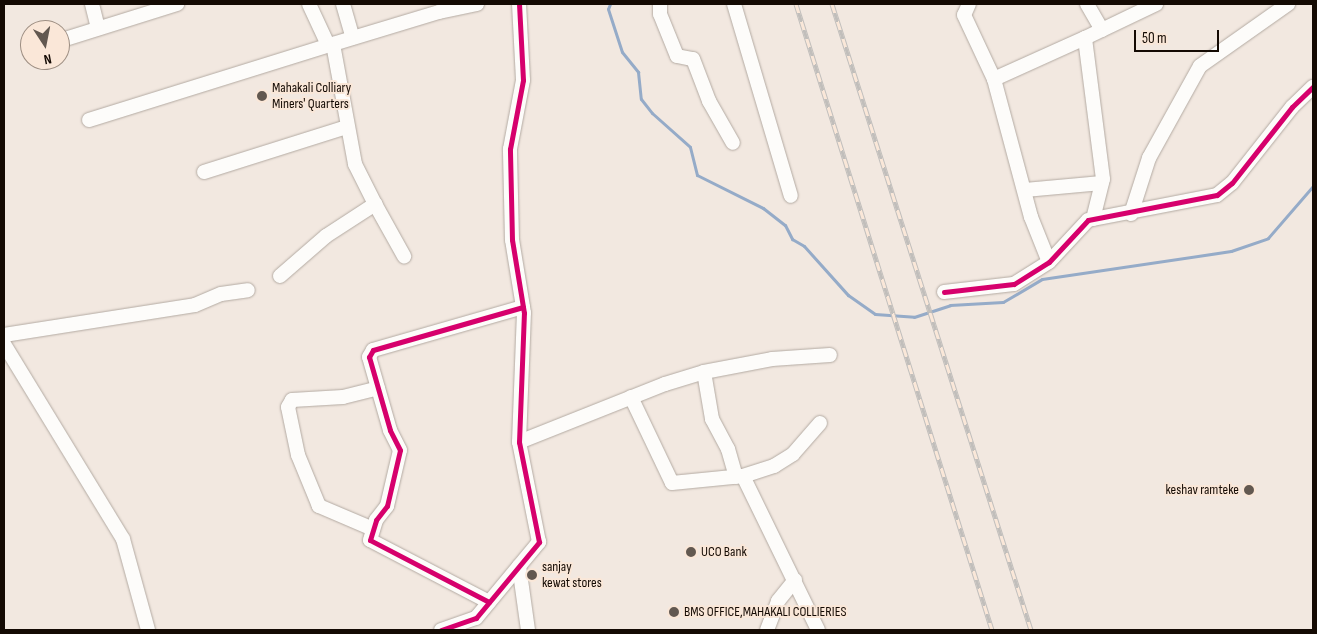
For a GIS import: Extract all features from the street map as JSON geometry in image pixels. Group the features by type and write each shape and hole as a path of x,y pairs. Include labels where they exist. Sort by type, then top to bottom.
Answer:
{"street":[{"path":"92,4 98,28"},
{"path":"70,37 176,4"},
{"path":"309,4 330,44 355,164 404,256"},
{"path":"343,4 353,38"},
{"path":"90,120 330,44 439,12 477,4"},
{"path":"441,630 476,618 539,542 519,442 523,307 512,240 510,149 523,80 519,4"},
{"path":"660,4 660,14 677,56 693,59 709,101 733,143"},
{"path":"734,4 791,196"},
{"path":"969,4 964,15 994,79 1036,231 1049,262"},
{"path":"1087,4 1102,30"},
{"path":"994,79 1156,4"},
{"path":"1131,214 1149,158 1200,66 1288,4"},
{"path":"1085,38 1102,183 1093,219"},
{"path":"944,292 1014,284 1049,262 1085,222 1093,219 1131,214 1207,198 1225,190 1292,107 1313,87"},
{"path":"204,172 347,127"},
{"path":"1024,190 1102,183"},
{"path":"280,276 326,236 375,204"},
{"path":"4,335 195,305 221,294 248,290"},
{"path":"489,602 372,542 373,529 387,506 400,450 390,430 369,361 373,350 523,307"},
{"path":"4,344 123,539 148,630"},
{"path":"519,442 631,397 704,372 772,359 830,355"},
{"path":"704,372 712,419 728,448 739,477 795,580 818,630"},
{"path":"373,529 319,506 298,455 288,407 292,400 343,396 378,388"},
{"path":"631,397 672,482 739,477 785,460 820,423"},
{"path":"519,566 528,630"},
{"path":"767,630 778,602 795,580"}],"waterway":[{"path":"610,4 608,9 622,52 638,72 641,99 652,113 690,147 697,175 763,208 785,225 792,239 804,246 848,295 875,314 914,317 950,305 1003,302 1042,279 1231,251 1268,238 1313,186"}],"railway":[{"path":"796,4 992,630"},
{"path":"832,4 1031,630"}],"cycle path":[{"path":"441,630 476,618 539,542 519,442 524,313 512,240 510,149 523,80 519,4"},
{"path":"944,292 1014,284 1049,262 1088,220 1217,195 1232,183 1292,107 1313,87"},
{"path":"489,602 370,540 376,520 387,506 400,450 390,430 369,357 373,350 523,307"}],"place":[{"name":"Mahakali Colliary Miners' Quarters","path":"262,96"},
{"name":"keshav ramteke","path":"1249,490"},
{"name":"UCO Bank","path":"691,552"},
{"name":"sanjay kewat stores","path":"532,575"},
{"name":"BMS OFFICE,MAHAKALI COLLIERIES","path":"674,612"}]}
